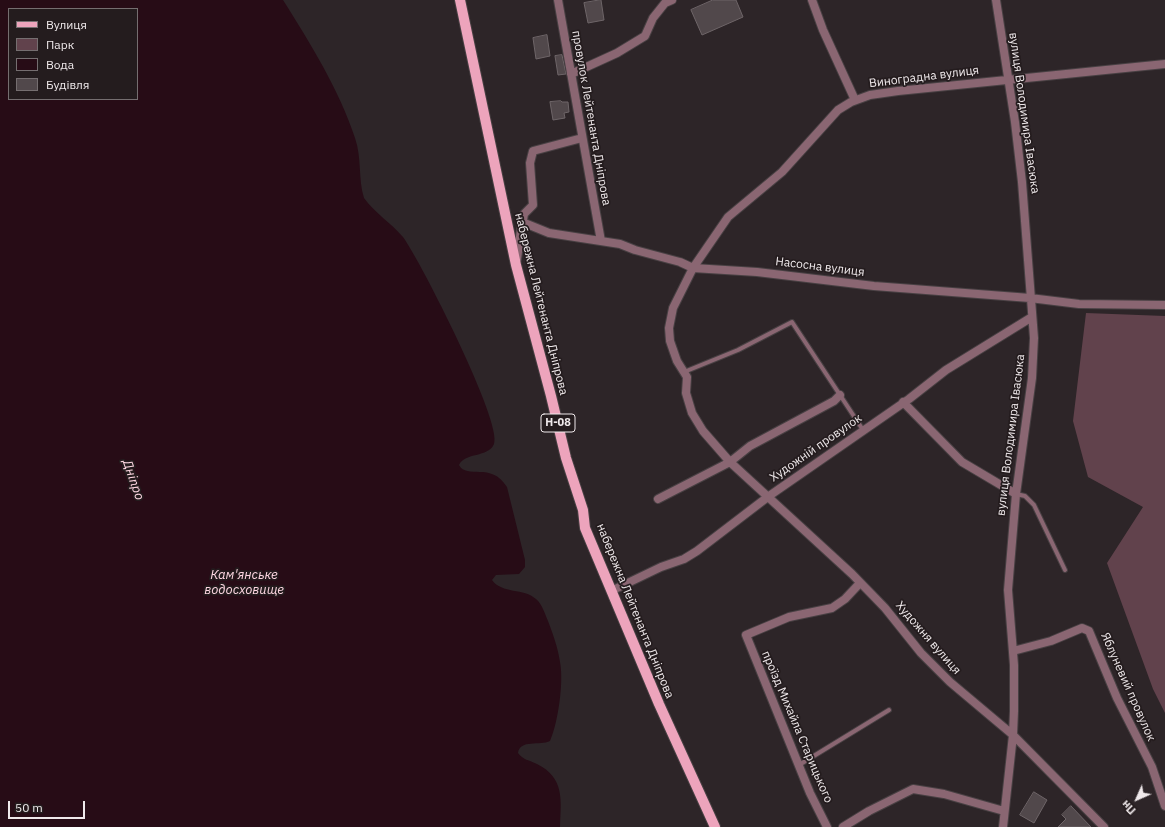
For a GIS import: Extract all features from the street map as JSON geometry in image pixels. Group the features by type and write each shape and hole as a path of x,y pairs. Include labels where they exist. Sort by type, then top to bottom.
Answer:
{"main road":[{"name":"набережна Лейтенанта Дніпрова","path":"460,0 516,265 566,458 583,510 586,528 611,591 715,827"}],"street":[{"name":"провулок Лейтенанта Дніпрова","path":"558,0 601,241"},
{"path":"571,74 617,53 645,36 657,13 665,3 672,0"},
{"path":"812,0 823,30 856,100"},
{"name":"вулиця Володимира Івасюка","path":"996,0 1022,182 1034,338 1032,378 1016,494 1008,590 1013,651 1014,735 1003,827"},
{"name":"Виноградна вулиця","path":"769,496 730,462 703,432 692,413 686,393 687,377 677,361 670,341 669,328 673,308 693,268 728,217 782,172 838,110 856,100 870,95 898,90 1008,78 1165,64"},
{"path":"516,265 524,214 533,205 530,163 533,151 582,138"},
{"name":"Насосна вулиця","path":"516,265 522,222 549,233 620,244 635,250 680,262 693,268 757,272 874,286 1030,298 1079,304 1165,305"},
{"name":"Художній провулок","path":"611,591 661,567 691,555 769,496 952,366 1032,317"},
{"path":"658,499 730,462 750,446 834,401 840,395"},
{"path":"903,402 962,462 1016,494"},
{"name":"Художня вулиця","path":"769,496 805,533 860,582 885,608 922,653 950,682 1014,735 1104,827"},
{"name":"проїзд Михайла Старицького","path":"826,827 799,766 746,635 788,617 832,608 845,599 860,582"},
{"name":"Яблуневий провулок","path":"1013,651 1051,641 1082,628 1089,631 1117,698 1152,768 1165,806"},
{"path":"843,827 869,811 913,789 944,794 1004,811"}],"lane":[{"path":"684,372 738,350 792,322 863,430"},
{"path":"1016,494 1025,496 1034,505 1066,570"},
{"path":"799,766 889,710"}],"green space":[{"path":"1086,313 1165,316 1165,713 1153,689 1107,563 1143,507 1088,477 1073,421"}],"water":[{"name":"Кам'янське водосховище","path":"0,0 283,0 323,67 341,102 357,146 364,198 403,237 412,252 442,307 474,375 486,406 493,430 494,444 487,451 466,458 459,465 468,471 494,475 501,479 507,487 525,560 525,567 519,574 496,575 492,580 501,587 525,593 538,601 542,606 557,646 561,670 561,691 556,724 553,733 550,741 526,744 522,746 518,753 524,759 537,764 546,770 553,776 557,783 561,799 560,827 0,827"}],"building":[{"path":"601,0 604,20 588,23 584,3"},
{"path":"713,0 736,0 743,17 702,35 691,10"},
{"path":"547,35 550,56 536,59 533,38"},
{"path":"562,55 566,74 558,75 555,56"},
{"path":"550,102 568,102 569,112 564,113 565,118 553,120"},
{"path":"1034,792 1047,800 1034,823 1020,815"},
{"path":"1071,806 1091,827 1058,827 1066,819 1062,815"}],"water label":[{"name":"Дніпро","path":"133,480"}]}
